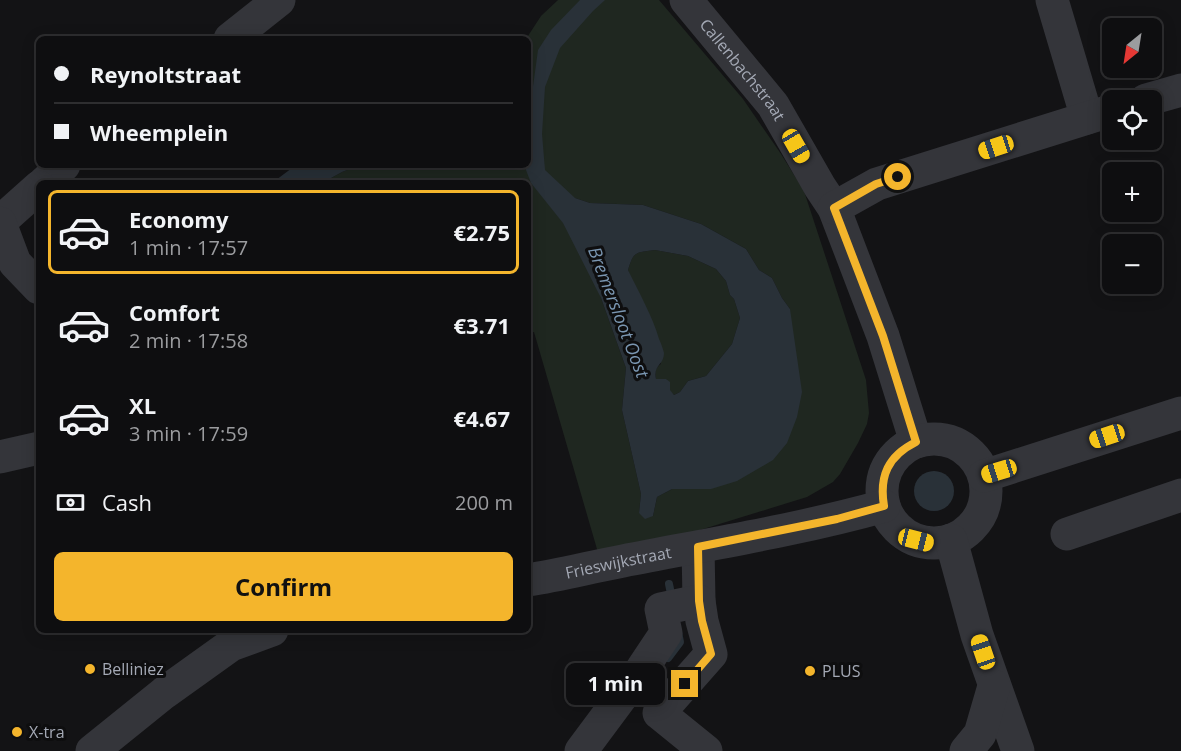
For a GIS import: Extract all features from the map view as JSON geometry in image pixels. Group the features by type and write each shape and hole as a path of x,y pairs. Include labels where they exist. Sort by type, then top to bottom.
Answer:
{"street":[{"path":"234,36 279,0"},
{"name":"Callenbachstraat","path":"686,0 773,105 834,208 883,336 916,442"},
{"path":"834,208 876,184 1100,114 1052,0"},
{"path":"1162,95 1181,90"},
{"path":"47,180 61,168"},
{"path":"36,190 0,223 15,263 36,285"},
{"path":"984,476 1181,413"},
{"path":"934,439 953,443 969,453 984,476 986,496 980,515 968,530 951,540 927,543 916,540 896,527 884,506 882,483 890,463 897,454 916,442 934,439"},
{"path":"0,457 36,448"},
{"path":"1066,534 1181,495"},
{"name":"Frieswijkstraat","path":"531,580 837,519 884,506"},
{"path":"951,540 977,635 1017,751"},
{"path":"698,547 699,601 711,654 652,721 706,751"},
{"path":"582,751 666,633 661,609 699,601"},
{"path":"103,742 227,638 255,633"},
{"path":"966,751 980,734 994,686"}],"shaded area":[{"path":"558,0 659,0 743,99 781,154 804,191 866,380 869,413 867,424 840,474 833,482 807,497 658,543 599,556 534,332 531,332 531,180 327,180 352,168 531,168 531,36 528,36 541,16","holes":["575,198 590,203 643,205 701,224 746,249 759,270 772,278 790,309 711,489 672,489 657,497 653,516 639,513 641,494 622,410 626,368 601,298"]},
{"path":"655,250 688,256 716,269 726,281 740,318 732,344 706,376 688,381 680,392 674,395 666,379 656,379 656,370 661,364 628,270 634,256"}],"water":[{"path":"580,0 605,0 560,48 545,87 542,134 545,170 575,198 590,203 643,205 701,224 746,249 759,270 772,278 790,309 802,392 797,417 787,443 773,460 737,481 711,489 672,489 657,497 653,516 645,519 639,513 641,494 622,410 626,368 601,298 563,223 531,183 526,170 526,168 531,168 531,101 538,50 551,30","holes":["655,250 688,256 716,269 726,281 740,318 732,344 706,376 688,381 680,392 674,395 670,390 670,382 666,379 656,379 655,374 664,353 649,313 628,270 634,256 640,252"]},
{"path":"292,168 352,168 327,180 276,180"},
{"path":"934,471 942,472 948,477 953,483 953,499 948,505 942,510 934,511 926,510 920,505 915,499 914,491 915,483 920,477 926,472"}],"waterway":[{"name":"Bremersloot Oost","path":"669,584 672,599"},
{"name":"Bremersloot Oost","path":"668,658 680,642 678,632"}],"place":[{"name":"Belliniez","path":"90,669"},
{"name":"PLUS","path":"810,671"},
{"name":"X-tra","path":"17,732"}],"route":[{"path":"685,684 711,654 699,601 698,547 837,519 884,506 882,483 890,463 897,454 916,442 883,336 834,208 876,184 898,177"}]}
